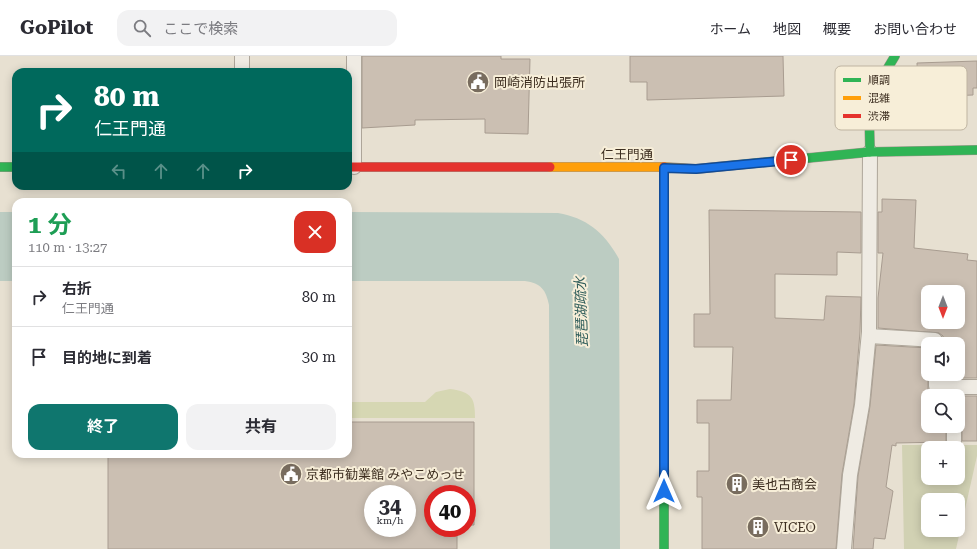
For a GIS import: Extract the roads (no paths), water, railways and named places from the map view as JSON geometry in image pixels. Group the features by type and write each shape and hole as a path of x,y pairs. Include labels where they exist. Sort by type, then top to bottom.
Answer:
{"street":[{"path":"889,66 895,56"},
{"path":"870,130 870,152"},
{"name":"仁王門通","path":"352,168 696,169 870,152 977,150"},
{"path":"0,167 12,167"},
{"path":"664,168 664,549"}],"lane":[{"path":"242,56 242,68"},
{"path":"352,131 354,56"},
{"path":"844,549 850,475 862,404 869,336 870,152"},
{"path":"869,336 921,339"},
{"path":"936,381 936,386 946,389"},
{"path":"965,389 977,387"},
{"path":"954,433 954,441"}],"water":[{"path":"0,212 12,212 12,281 0,281"},
{"name":"琵琶湖疏水","path":"352,212 558,213 568,215 586,223 601,234 608,242 619,259 620,549 550,549 549,305 542,288 535,283 525,281 352,281"}],"place":[{"name":"岡崎消防出張所","path":"478,82"},
{"name":"京都市勧業館 みやこめっせ","path":"291,474"},
{"name":"美也古商会","path":"737,484"},
{"name":"VICEO","path":"758,527"}]}
